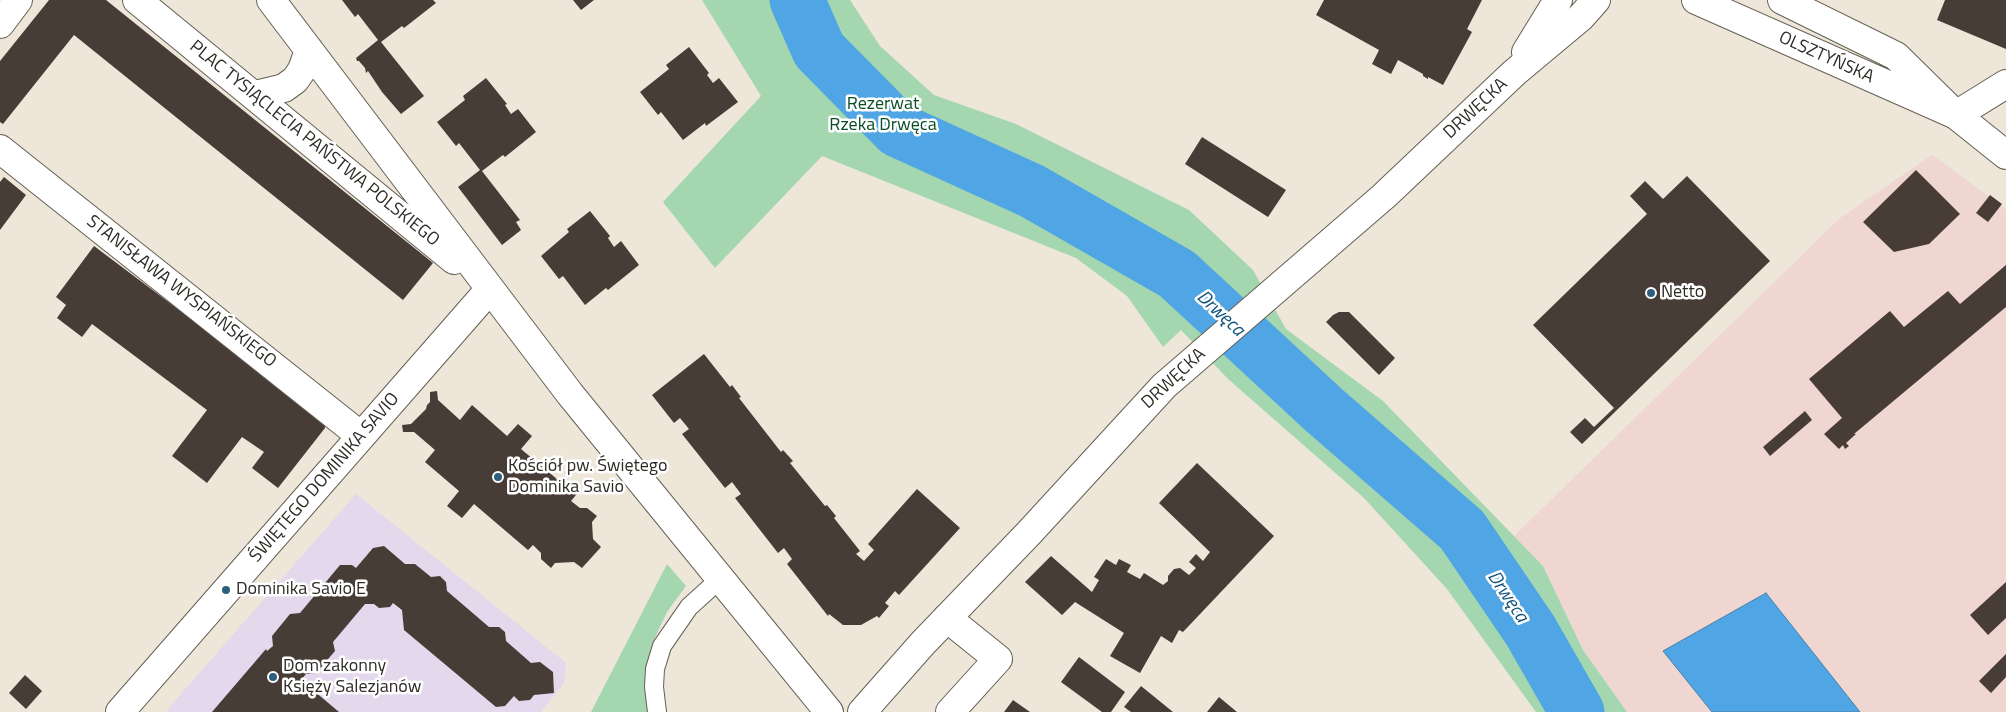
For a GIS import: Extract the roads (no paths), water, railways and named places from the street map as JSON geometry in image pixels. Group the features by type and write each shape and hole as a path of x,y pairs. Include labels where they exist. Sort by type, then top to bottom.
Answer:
{"street":[{"path":"0,24 18,0"},
{"name":"PLAC TYSIĄCLECIA PAŃSTWA POLSKIEGO","path":"137,0 490,289"},
{"name":"PLAC TYSIĄCLECIA PAŃSTWA POLSKIEGO","path":"271,0 570,394 829,712"},
{"name":"DRWĘCKA","path":"1514,73 1558,0"},
{"name":"DRWĘCKA","path":"862,712 947,618 1030,533 1164,386 1384,196 1514,73 1581,17 1596,0"},
{"name":"OLSZTYŃSKA","path":"1696,0 1956,115"},
{"name":"OLSZTYŃSKA","path":"1782,0 1896,56 1956,115 2006,155"},
{"path":"255,95 284,88 295,80 302,70 309,50"},
{"path":"1956,115 2006,84"},
{"name":"STANISŁAWA WYSPIAŃSKIEGO","path":"0,149 361,436"},
{"name":"ŚWIĘTEGO DOMINIKA SAVIO","path":"120,712 490,289"},
{"path":"947,618 998,659 950,712"}],"lane":[{"path":"657,712 654,687 655,669 662,646 689,607 721,578"}],"water":[{"path":"1766,593 1860,712 1712,712 1663,651"}],"waterway":[{"name":"Drwęca","path":"797,0 819,50 898,130 1032,191 1177,274 1324,410 1462,530 1530,630 1577,712"}],"place":[{"name":"Netto","path":"1651,293"},
{"name":"Kościół pw. Świętego Dominika Savio","path":"498,477"},
{"name":"Dominika Savio E","path":"226,590"},
{"name":"Dom zakonny Księży Salezjanów","path":"273,677"}],"park label":[{"name":"Rezerwat Rzeka Drwęca","path":"883,115"}]}
